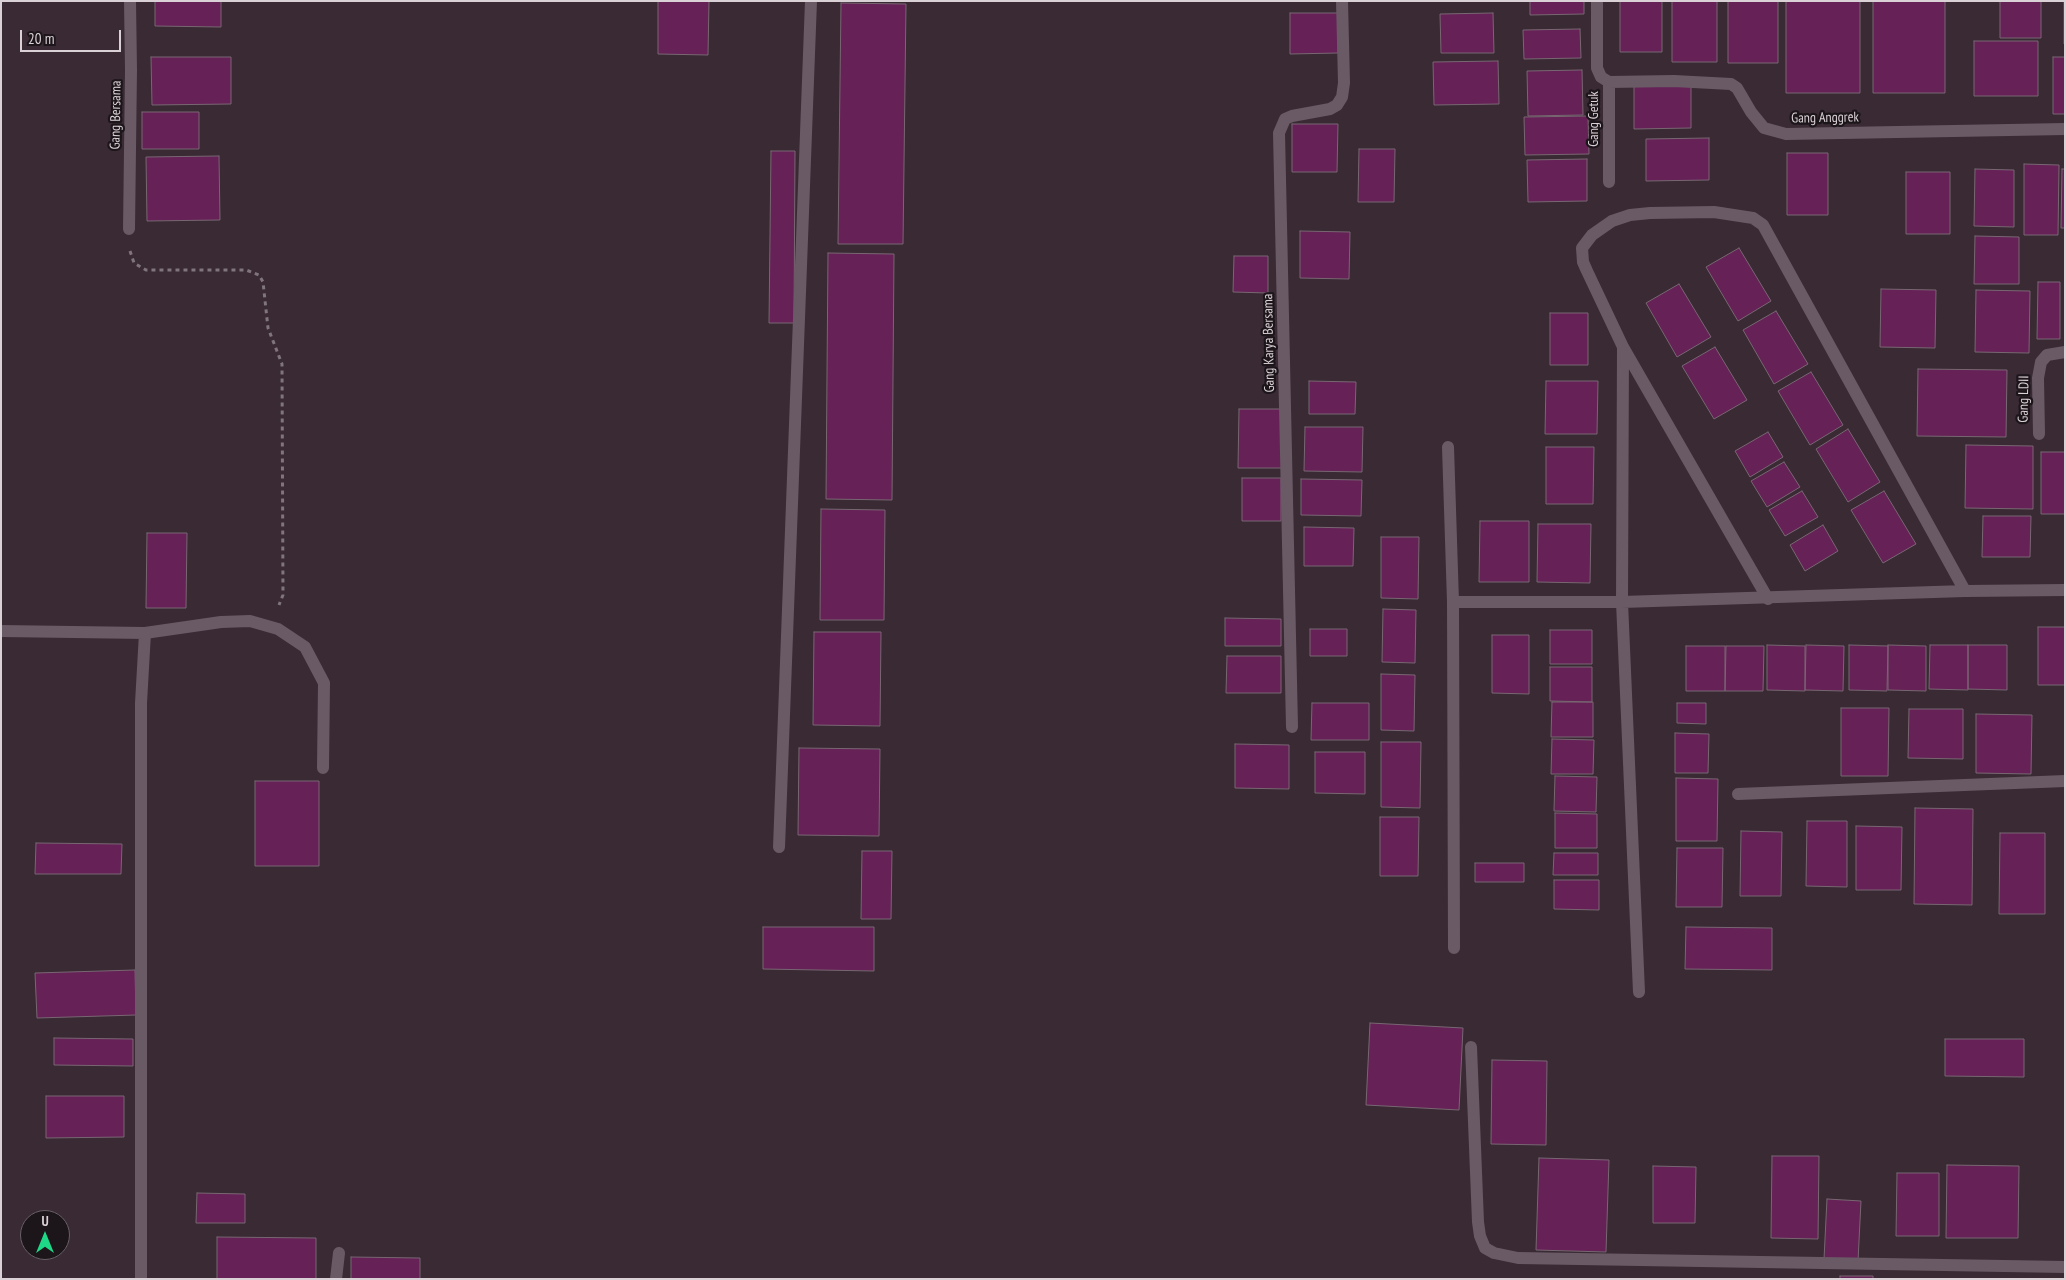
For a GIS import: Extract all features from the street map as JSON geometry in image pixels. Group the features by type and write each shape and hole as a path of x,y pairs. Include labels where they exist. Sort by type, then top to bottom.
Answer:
{"street":[{"name":"Gang Bersama","path":"129,229 130,1"},
{"path":"779,847 811,1"},
{"name":"Gang Karya Bersama","path":"1292,727 1280,133 1284,119 1330,109 1337,105 1342,97 1344,83 1342,1"},
{"name":"Gang Getuk","path":"1597,1 1597,68 1601,77 1609,82 1609,182"},
{"name":"Gang Anggrek","path":"1609,82 1674,81 1731,84 1737,88 1751,112 1764,128 1786,134 2065,129"},
{"path":"1768,599 1623,347 1583,262 1582,248 1592,235 1612,221 1630,215 1650,213 1714,212 1753,218 1763,225 1965,591"},
{"path":"1623,347 1622,602 1639,992"},
{"name":"Gang LDII","path":"2039,434 2038,378 2041,362 2048,355 2065,352"},
{"path":"1448,447 1453,602 1454,948"},
{"path":"1453,602 1622,602 1768,599 1965,591 2065,590"},
{"path":"1,631 145,633 220,622 250,621 278,629 305,647 324,683 323,768"},
{"path":"141,1279 141,703 145,633"},
{"path":"1738,794 2065,780"},
{"path":"1471,1047 1479,1229 1485,1248 1494,1253 1518,1258 2065,1267"},
{"path":"336,1279 339,1253"}],"path":[{"path":"129,229 134,263 146,270 246,270 254,272 263,282 268,328 282,364 283,594 280,605 250,621"}],"building":[{"path":"155,1 221,1 221,27 155,26"},
{"path":"658,1 709,1 708,55 658,54"},
{"path":"1530,1 1584,1 1584,14 1530,15"},
{"path":"1620,1 1662,1 1662,52 1620,52"},
{"path":"1672,1 1717,1 1717,62 1672,62"},
{"path":"1728,1 1778,1 1778,63 1728,63"},
{"path":"1786,1 1860,1 1860,93 1786,93"},
{"path":"1873,1 1945,1 1945,93 1873,93"},
{"path":"2000,1 2041,1 2041,38 2000,38"},
{"path":"2065,1 2065,44 2064,44"},
{"path":"841,3 906,4 903,244 838,244"},
{"path":"1290,13 1338,13 1338,53 1290,54"},
{"path":"1493,13 1494,53 1441,53 1440,14"},
{"path":"1580,29 1581,58 1524,59 1523,30"},
{"path":"1974,41 2038,41 2038,96 1974,96"},
{"path":"151,57 231,57 231,104 152,105"},
{"path":"2053,57 2065,57 2065,114 2053,114"},
{"path":"1498,61 1499,104 1434,105 1433,62"},
{"path":"1582,70 1583,115 1528,116 1527,71"},
{"path":"1691,85 1691,128 1634,129 1634,86"},
{"path":"142,112 199,112 199,149 142,149"},
{"path":"1588,116 1589,154 1525,155 1524,117"},
{"path":"1292,124 1338,124 1337,172 1292,172"},
{"path":"1709,138 1709,180 1646,181 1646,139"},
{"path":"1359,149 1395,149 1394,202 1358,202"},
{"path":"771,151 795,151 794,323 769,323"},
{"path":"1787,153 1828,153 1828,215 1787,215"},
{"path":"219,156 220,220 147,221 146,157"},
{"path":"1587,159 1587,201 1528,202 1527,160"},
{"path":"2024,164 2059,165 2058,235 2024,235"},
{"path":"1975,169 2014,170 2014,227 1974,226"},
{"path":"2062,169 2065,169 2065,228 2061,228"},
{"path":"1906,172 1950,172 1950,234 1906,234"},
{"path":"1300,231 1350,232 1349,279 1300,278"},
{"path":"1975,236 2019,237 2019,284 1974,284"},
{"path":"1739,248 1771,301 1738,321 1706,267"},
{"path":"828,253 894,254 892,500 826,499"},
{"path":"1234,256 1268,256 1268,293 1233,292"},
{"path":"2038,282 2060,282 2060,339 2037,339"},
{"path":"1679,284 1711,337 1677,357 1646,303"},
{"path":"1881,289 1936,290 1935,348 1880,347"},
{"path":"1976,290 2030,291 2029,353 1975,352"},
{"path":"1776,311 1808,364 1774,384 1743,330"},
{"path":"1550,313 1588,313 1588,365 1550,365"},
{"path":"1715,347 1747,400 1714,419 1682,366"},
{"path":"1918,369 2007,370 2006,437 1917,436"},
{"path":"1811,372 1843,425 1810,445 1778,391"},
{"path":"1309,381 1356,382 1355,414 1309,414"},
{"path":"1546,381 1598,381 1597,434 1545,434"},
{"path":"1239,409 1283,409 1282,468 1238,468"},
{"path":"1305,427 1363,427 1362,472 1304,471"},
{"path":"1848,429 1880,482 1848,502 1816,449"},
{"path":"1768,432 1783,457 1750,477 1735,451"},
{"path":"1966,445 2033,446 2033,509 1965,508"},
{"path":"1546,447 1594,447 1593,504 1546,504"},
{"path":"2041,452 2065,452 2065,514 2041,514"},
{"path":"1784,462 1800,487 1767,507 1751,481"},
{"path":"1242,478 1281,478 1281,521 1242,521"},
{"path":"1301,479 1362,480 1361,516 1301,515"},
{"path":"1802,491 1818,517 1785,536 1769,510"},
{"path":"1884,491 1916,544 1883,563 1851,510"},
{"path":"821,509 885,510 884,620 820,620"},
{"path":"1983,516 2031,516 2030,557 1982,557"},
{"path":"1480,521 1529,521 1529,582 1479,582"},
{"path":"1538,524 1591,524 1590,583 1537,582"},
{"path":"1823,525 1838,551 1805,571 1790,545"},
{"path":"1304,527 1354,528 1353,566 1304,566"},
{"path":"147,533 187,533 186,608 146,608"},
{"path":"1381,537 1419,537 1418,599 1381,598"},
{"path":"1383,609 1416,610 1415,663 1382,662"},
{"path":"1225,618 1281,619 1281,646 1225,646"},
{"path":"2038,627 2065,627 2065,685 2038,685"},
{"path":"1310,629 1347,629 1347,656 1310,656"},
{"path":"1550,630 1592,630 1592,664 1550,664"},
{"path":"814,632 881,632 880,726 813,725"},
{"path":"1492,635 1529,635 1529,694 1492,693"},
{"path":"1767,645 1805,646 1805,691 1767,690"},
{"path":"1806,645 1844,646 1843,691 1805,690"},
{"path":"1849,645 1888,646 1887,691 1849,690"},
{"path":"1888,645 1926,646 1926,691 1888,690"},
{"path":"1930,645 1968,645 1968,690 1929,689"},
{"path":"1968,645 2007,645 2007,690 1968,689"},
{"path":"1686,646 1725,646 1725,691 1686,691"},
{"path":"1726,646 1764,646 1763,691 1725,691"},
{"path":"1227,656 1281,656 1281,693 1226,693"},
{"path":"1550,667 1592,667 1592,702 1550,701"},
{"path":"1381,674 1415,675 1414,731 1381,730"},
{"path":"1552,702 1593,702 1593,737 1551,737"},
{"path":"1312,703 1369,703 1369,740 1311,740"},
{"path":"1677,703 1706,703 1706,724 1677,723"},
{"path":"1841,708 1889,708 1888,776 1841,776"},
{"path":"1909,709 1963,709 1963,759 1908,758"},
{"path":"1976,714 2032,715 2031,774 1976,773"},
{"path":"1675,733 1709,734 1708,773 1675,773"},
{"path":"1552,739 1594,740 1593,774 1551,774"},
{"path":"1381,742 1421,742 1420,808 1381,807"},
{"path":"1235,744 1289,745 1289,789 1235,788"},
{"path":"799,748 880,749 879,836 798,835"},
{"path":"1315,752 1365,752 1365,794 1315,793"},
{"path":"1555,776 1597,777 1596,812 1554,811"},
{"path":"1676,778 1718,779 1717,841 1676,841"},
{"path":"255,781 319,781 319,866 255,866"},
{"path":"1915,808 1973,809 1972,905 1914,904"},
{"path":"1555,813 1597,814 1597,848 1555,848"},
{"path":"1380,817 1419,817 1418,876 1380,876"},
{"path":"1807,821 1847,821 1847,887 1806,886"},
{"path":"1856,826 1902,827 1901,890 1856,890"},
{"path":"1741,831 1782,832 1781,896 1740,896"},
{"path":"2000,833 2045,833 2045,914 1999,914"},
{"path":"36,843 122,844 121,874 35,874"},
{"path":"1677,848 1723,848 1722,907 1676,907"},
{"path":"862,851 892,851 891,919 861,919"},
{"path":"1554,853 1598,853 1598,875 1553,875"},
{"path":"1475,863 1524,863 1524,882 1475,882"},
{"path":"1554,880 1599,880 1599,910 1554,909"},
{"path":"763,927 874,927 874,971 763,969"},
{"path":"1686,927 1772,928 1772,970 1685,969"},
{"path":"135,970 136,1015 37,1018 35,973"},
{"path":"1370,1023 1463,1028 1459,1110 1366,1105"},
{"path":"54,1038 133,1039 133,1066 54,1065"},
{"path":"1945,1039 2024,1039 2024,1077 1945,1076"},
{"path":"1492,1060 1547,1061 1546,1145 1491,1144"},
{"path":"46,1096 124,1096 124,1137 46,1138"},
{"path":"1772,1156 1819,1156 1818,1239 1771,1238"},
{"path":"1539,1158 1609,1160 1606,1252 1536,1250"},
{"path":"1947,1165 2019,1166 2018,1238 1946,1238"},
{"path":"1653,1166 1696,1167 1695,1223 1653,1223"},
{"path":"1897,1173 1939,1173 1939,1236 1896,1236"},
{"path":"197,1193 245,1194 245,1223 196,1223"},
{"path":"1827,1199 1861,1201 1858,1261 1824,1259"},
{"path":"217,1237 316,1238 316,1279 217,1279"},
{"path":"351,1257 420,1258 420,1279 351,1279"},
{"path":"1840,1276 1873,1276 1873,1279 1840,1279"}]}
